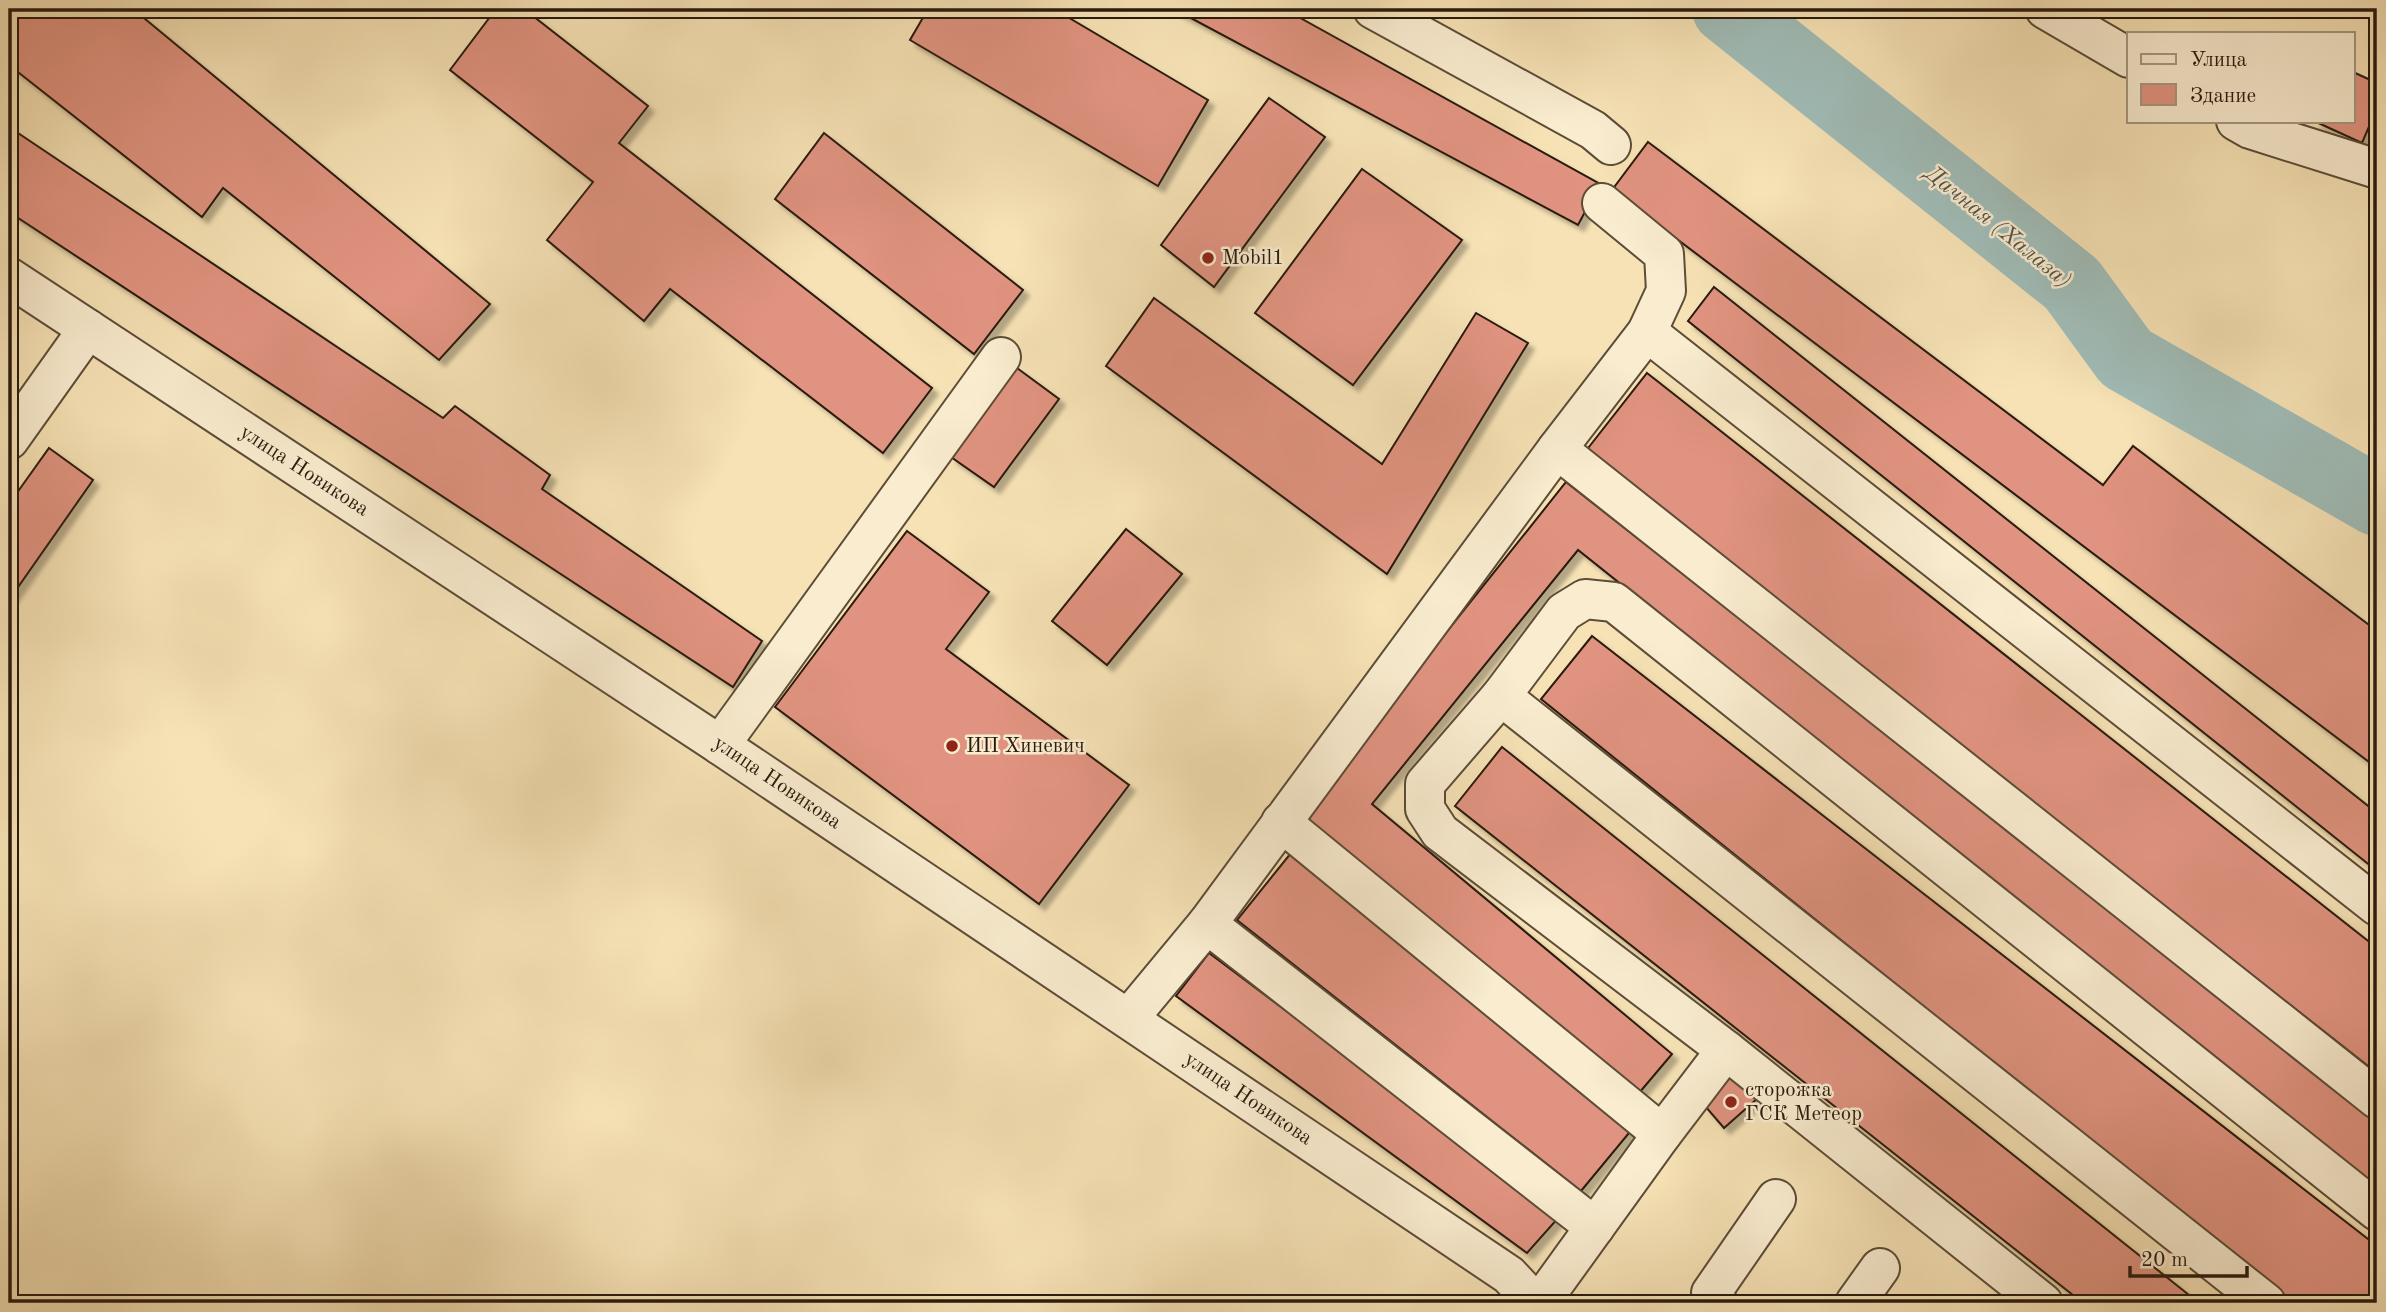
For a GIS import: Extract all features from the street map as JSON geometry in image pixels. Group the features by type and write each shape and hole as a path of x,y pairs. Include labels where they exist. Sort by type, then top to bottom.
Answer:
{"street":[{"path":"1373,9 1593,130 1611,145"},
{"path":"2045,9 2127,57"},
{"path":"2238,122 2250,129 2377,169"},
{"path":"1129,1018 1207,924 1557,449 1647,332 1666,291 1664,254 1602,203"},
{"name":"улица Новикова","path":"9,277 1129,1018 1509,1275 1538,1303"},
{"path":"9,440 88,329"},
{"path":"1647,332 2377,906"},
{"path":"720,745 1001,357"},
{"path":"1557,449 2377,1099"},
{"path":"2043,1303 1726,1050 1440,832 1425,808 1425,784 1501,696 1564,612 1586,599 1614,602 2377,1211"},
{"path":"1501,696 2266,1303"},
{"path":"1281,822 1662,1134"},
{"path":"1207,924 1595,1227"},
{"path":"1538,1303 1726,1050"},
{"path":"1718,1303 1711,1293 1776,1199"},
{"path":"1854,1303 1880,1268"}],"building":[{"path":"9,9 133,9 490,304 439,360 223,188 202,217 9,65"},
{"path":"496,9 524,9 648,106 619,143 932,388 883,453 670,289 644,321 547,240 593,182 450,70"},
{"path":"928,9 1054,9 1208,100 1158,186 910,40"},
{"path":"1174,9 1284,9 1600,184 1578,225"},
{"path":"2354,72 2377,83 2377,108 2362,143 2316,122 2354,122"},
{"path":"1269,98 1325,137 1214,287 1161,245"},
{"path":"9,127 443,418 455,406 550,475 542,489 762,641 733,687 9,212"},
{"path":"824,133 1023,290 974,354 775,199"},
{"path":"1648,142 2103,485 2133,446 2377,631 2377,768 1612,190"},
{"path":"1362,169 1462,240 1353,385 1255,313"},
{"path":"1714,287 2377,813 2377,871 1688,321"},
{"path":"1154,298 1382,464 1476,313 1528,343 1387,574 1106,366"},
{"path":"1017,368 1059,399 994,487 951,457"},
{"path":"1647,373 2377,948 2377,1073 1585,452"},
{"path":"49,448 93,480 9,600 9,504"},
{"path":"1566,482 2377,1118 2377,1188 1578,550 1372,804 1672,1054 1634,1099 1300,816"},
{"path":"1126,529 1182,574 1107,665 1052,621"},
{"name":"ИП Хиневич","path":"907,531 989,592 946,649 1129,785 1039,904 775,707"},
{"path":"1592,636 2377,1246 2377,1303 2293,1303 1541,699"},
{"path":"1502,747 2199,1303 2083,1303 1455,806"},
{"path":"1291,853 1634,1127 1581,1191 1237,920"},
{"path":"1209,953 1560,1216 1527,1253 1176,996"},
{"name":"сторожка ГСК Метеор","path":"1732,1073 1758,1098 1724,1128 1705,1106"}],"waterway":[{"name":"Дачная (Халаза)","path":"1727,9 2072,284 2126,358 2377,501"}],"place":[{"name":"Mobil1","path":"1208,258"},
{"name":"ИП Хиневич","path":"952,746"},
{"name":"сторожка ГСК Метеор","path":"1731,1102"}]}
